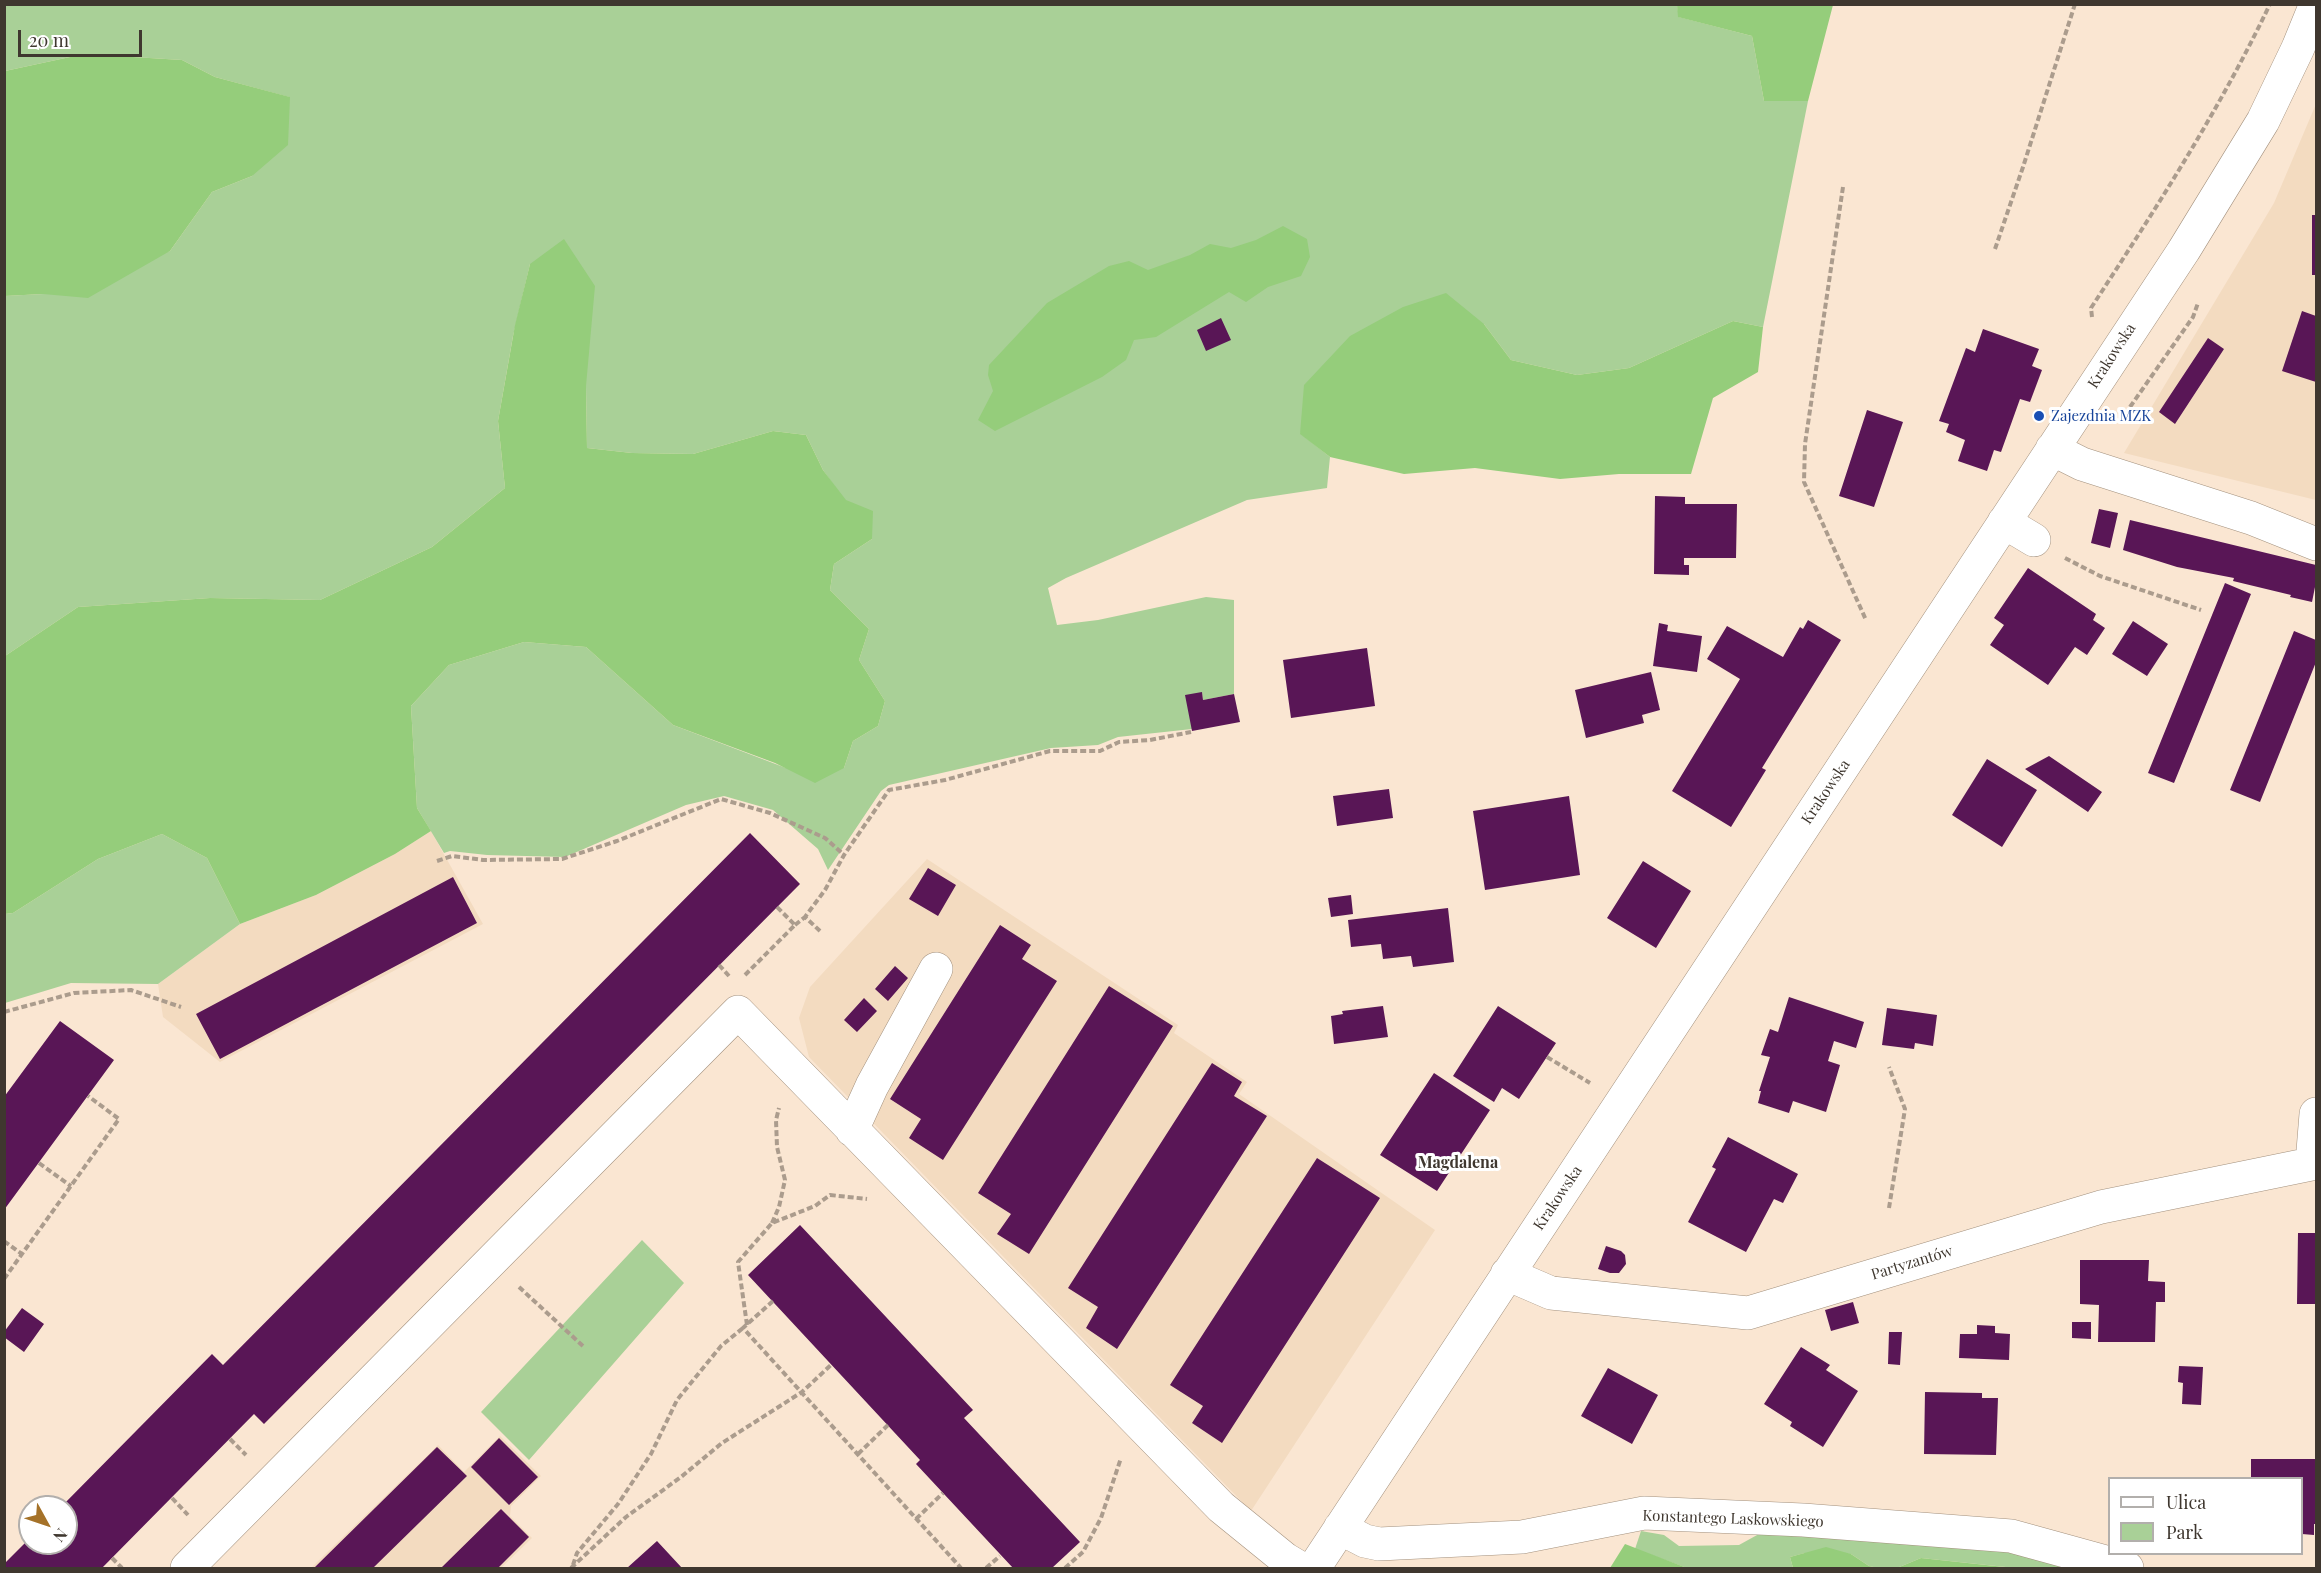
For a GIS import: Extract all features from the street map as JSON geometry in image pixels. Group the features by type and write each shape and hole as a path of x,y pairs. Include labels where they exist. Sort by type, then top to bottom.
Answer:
{"street":[{"name":"Krakowska","path":"1314,1569 2238,164 2263,121 2316,4"},
{"path":"2052,448 2082,464 2251,518 2316,544"},
{"path":"2004,522 2034,540"},
{"path":"852,1130 872,1086 936,969"},
{"path":"187,1569 738,1012 1221,1507 1300,1569"},
{"path":"2314,1163 2316,1114"},
{"name":"Partyzantów","path":"1507,1274 1551,1293 1748,1313 2101,1208 2314,1163"},
{"name":"Konstantego Laskowskiego","path":"1340,1528 1365,1541 1379,1544 1522,1537 1644,1513 1792,1520 2011,1536 2127,1569"}],"path":[{"path":"1995,249 2075,4"},
{"path":"2146,224 2240,68 2271,4"},
{"path":"1843,187 1805,444 1804,483 1866,620"},
{"path":"2034,540 2100,576 2201,610"},
{"path":"795,925 805,917 825,890 844,855 889,790 945,780 1050,751 1100,751 1119,742 1150,740 1191,732"},
{"path":"438,861 452,856 483,860 562,859 617,841 721,799 770,813 825,838 844,855"},
{"path":"805,917 820,931"},
{"path":"4,1012 74,993 131,990 181,1007"},
{"path":"1547,1057 1590,1084"},
{"path":"1889,1067 1905,1109 1889,1208"},
{"path":"798,1074 782,1096 776,1120 777,1147 785,1180 779,1207 772,1223 738,1262 745,1326 961,1569"},
{"path":"4,1279 119,1119 87,1096"},
{"path":"39,1163 71,1186"},
{"path":"772,1223 815,1206 830,1195 927,1206"},
{"path":"4,1241 22,1254"},
{"path":"491,1262 584,1347"},
{"path":"773,1301 721,1346 677,1400 651,1454 618,1504 578,1552 571,1569 626,1516 681,1477 722,1443 802,1392 832,1364"},
{"path":"1065,1569 1083,1552 1101,1518 1133,1417"},
{"path":"858,1454 888,1425"},
{"path":"230,1439 253,1462"},
{"path":"916,1519 943,1493"},
{"path":"172,1498 193,1521"},
{"path":"989,1568 1000,1556"},
{"path":"112,1558 122,1569"}],"shaded area":[{"path":"2316,104 2316,500 2124,453 2274,203"},
{"path":"431,831 483,924 220,1062 163,1017 158,984 240,924 316,895 395,854"},
{"path":"927,859 1178,1025 1174,1033 1247,1082 1239,1094 1435,1230 1251,1511 809,1057 799,1018 810,987"},
{"path":"500,1436 541,1476 511,1506 510,1516 532,1538 501,1568 311,1568 438,1445 464,1472"}],"green space":[{"path":"5,5 1677,5 1679,17 1752,36 1764,101 1808,101 1763,327 1733,321 1629,368 1577,375 1511,360 1484,324 1300,433 1330,457 1327,488 1247,500 1066,578 1048,588 1057,625 1098,620 1206,597 1234,600 1234,694 1203,700 1202,692 1192,729 1118,737 1098,745 1051,748 889,785 881,791 828,870 818,849 773,810 724,796 686,805 565,857 487,855 450,851 444,853 417,808 411,706 449,665 524,642 586,647 673,725 786,768 844,768 853,741 878,726 885,701 859,660 869,629 830,590 834,564 872,539 823,470 806,435 773,431 693,454 632,453 587,448 586,387 530,264 513,336 498,421 505,488 432,547 320,600 210,598 78,607 5,656 4,296 43,294 170,251 212,192 252,176 289,97 215,77 182,60 84,54 5,71"},
{"path":"1677,5 1833,5 1808,101 1764,101 1752,36 1678,17"},
{"path":"84,54 182,60 215,77 290,97 288,145 252,176 212,192 170,251 88,298 43,294 5,296 5,71"},
{"path":"1283,226 1307,239 1310,257 1301,276 1268,287 1246,302 1229,292 1156,337 1134,340 1126,360 1102,377 995,431 978,420 993,391 988,375 989,365 1047,303 1109,266 1129,261 1148,270 1190,255 1210,244 1231,248 1256,240"},
{"path":"564,239 595,286 586,386 587,448 632,453 693,454 773,431 806,435 823,470 846,500 873,511 872,539 834,564 830,590 869,629 859,660 885,701 878,726 853,741 844,768 815,783 775,763 673,725 586,647 524,642 449,665 411,706 417,808 431,831 395,854 316,895 240,924 207,858 162,834 98,859 13,913 5,914 5,656 78,607 210,598 320,600 432,547 505,488 498,421 515,325 530,264"},
{"path":"1446,293 1484,324 1511,360 1577,375 1629,368 1733,321 1763,327 1758,372 1713,398 1691,474 1619,474 1560,479 1475,468 1404,474 1330,457 1300,434 1304,385 1350,336 1403,307"},
{"path":"162,834 207,858 240,924 158,984 71,983 5,1003 5,914 13,913 98,859"},
{"path":"642,1240 684,1283 529,1460 481,1412"},
{"path":"1768,1529 1983,1540 2090,1568 2015,1568 1921,1558 1897,1568 1878,1568 1869,1566 1851,1554 1805,1553 1790,1557 1793,1568 1687,1568 1635,1549 1641,1531 1664,1535 1679,1546 1739,1545"},
{"path":"1625,1544 1687,1568 1610,1568"},
{"path":"1826,1547 1851,1554 1869,1566 1878,1568 1793,1568 1790,1557"},
{"path":"1921,1558 2014,1568 1897,1568"}],"building":[{"path":"2312,215 2316,215 2316,275 2312,275"},
{"path":"2302,311 2316,316 2316,382 2282,371"},
{"path":"1221,318 1231,340 1206,351 1197,330"},
{"path":"1983,329 2039,349 2032,366 2042,370 2030,402 2020,399 2001,452 1994,450 1987,471 1958,461 1965,440 1946,432 1949,424 1939,421 1966,348 1975,352"},
{"path":"2208,338 2224,349 2175,424 2159,412"},
{"path":"1867,410 1903,422 1874,507 1839,496"},
{"path":"1655,496 1685,497 1685,504 1737,504 1736,558 1684,558 1684,565 1689,565 1689,575 1654,574"},
{"path":"2099,509 2118,513 2110,548 2091,543"},
{"path":"2130,520 2316,565 2316,582 2312,602 2233,581 2234,578 2177,567 2123,550"},
{"path":"2028,568 2096,614 2093,620 2105,628 2087,655 2075,647 2048,685 1990,645 2004,625 1994,618"},
{"path":"2225,583 2251,594 2174,783 2148,773"},
{"path":"1808,620 1841,640 1762,768 1766,770 1731,827 1672,791 1740,679 1707,659 1727,626 1783,657 1800,627 1803,629"},
{"path":"2133,621 2168,644 2147,676 2112,654"},
{"path":"1659,623 1668,625 1667,631 1702,636 1697,672 1653,666"},
{"path":"2294,631 2316,640 2316,662 2260,802 2230,790"},
{"path":"1367,648 1375,706 1291,718 1283,660"},
{"path":"1651,672 1660,710 1642,715 1644,723 1586,738 1575,690"},
{"path":"1202,692 1203,700 1234,694 1240,722 1192,731 1185,695"},
{"path":"2049,756 2102,792 2088,812 2025,769"},
{"path":"1987,759 2037,790 2002,847 1952,815"},
{"path":"1389,789 1393,818 1337,826 1333,796"},
{"path":"1569,796 1580,875 1485,890 1473,811"},
{"path":"750,833 800,884 264,1424 254,1414 102,1568 4,1568 4,1564 18,1550 18,1555 78,1555 78,1495 73,1495 212,1354 223,1365"},
{"path":"1643,861 1691,891 1656,948 1607,918"},
{"path":"928,868 956,885 938,916 909,899"},
{"path":"453,877 477,923 220,1059 196,1014"},
{"path":"1351,895 1353,914 1331,917 1328,898"},
{"path":"1448,908 1454,962 1413,967 1411,956 1383,959 1381,944 1351,947 1348,920"},
{"path":"1000,925 1031,945 1022,959 1057,981 943,1160 909,1138 921,1119 890,1099"},
{"path":"895,966 908,978 888,1001 875,989"},
{"path":"1109,986 1173,1026 1029,1254 997,1234 1011,1214 978,1193"},
{"path":"1789,997 1864,1022 1856,1048 1834,1041 1828,1061 1840,1065 1826,1112 1793,1101 1789,1113 1758,1103 1761,1091 1759,1091 1770,1057 1761,1055 1770,1029 1778,1032"},
{"path":"864,998 877,1011 857,1032 844,1020"},
{"path":"1383,1006 1388,1037 1334,1044 1331,1016 1343,1014 1342,1011"},
{"path":"1498,1006 1556,1043 1519,1099 1502,1088 1494,1102 1453,1076"},
{"path":"1887,1008 1937,1015 1933,1046 1915,1043 1914,1049 1882,1045"},
{"path":"60,1021 114,1060 4,1210 4,1097"},
{"path":"1212,1063 1242,1082 1234,1096 1267,1116 1117,1349 1086,1328 1098,1307 1068,1288"},
{"path":"1434,1073 1490,1110 1437,1191 1380,1155"},
{"path":"1728,1137 1798,1174 1783,1203 1774,1199 1746,1252 1688,1222 1716,1169 1712,1167"},
{"path":"1317,1158 1380,1198 1222,1443 1192,1423 1203,1406 1170,1385"},
{"path":"800,1225 973,1410 964,1418 1080,1542 1052,1568 1013,1568 916,1464 920,1460 748,1275"},
{"path":"2298,1233 2316,1233 2316,1304 2297,1304"},
{"path":"1606,1246 1621,1251 1625,1255 1626,1264 1619,1273 1598,1269"},
{"path":"2080,1260 2149,1260 2148,1281 2165,1282 2165,1302 2156,1302 2155,1342 2098,1342 2099,1305 2080,1304"},
{"path":"1853,1302 1859,1323 1831,1331 1825,1310"},
{"path":"22,1308 44,1324 24,1352 4,1337 4,1332"},
{"path":"2072,1322 2091,1322 2091,1339 2072,1338"},
{"path":"1977,1325 1995,1326 1995,1333 2010,1334 2009,1360 1959,1358 1960,1334 1977,1334"},
{"path":"1889,1332 1902,1332 1900,1365 1888,1364"},
{"path":"1801,1347 1830,1365 1826,1370 1858,1391 1823,1447 1790,1426 1792,1422 1764,1404"},
{"path":"2179,1366 2203,1367 2201,1405 2182,1404 2183,1383 2178,1382"},
{"path":"1608,1368 1658,1395 1632,1444 1581,1416"},
{"path":"1925,1392 1982,1393 1982,1398 1998,1398 1996,1455 1924,1454"},
{"path":"499,1438 538,1477 509,1505 471,1467"},
{"path":"437,1447 467,1476 373,1568 314,1568"},
{"path":"2251,1459 2315,1459 2316,1524 2314,1524 2314,1535 2303,1534 2303,1477 2251,1477"},
{"path":"501,1509 529,1537 498,1568 441,1568"},
{"path":"657,1541 682,1568 627,1568"}],"place":[{"name":"Zajezdnia MZK","path":"2039,416"}],"district":[{"name":"Magdalena","path":"1458,1163"}]}
